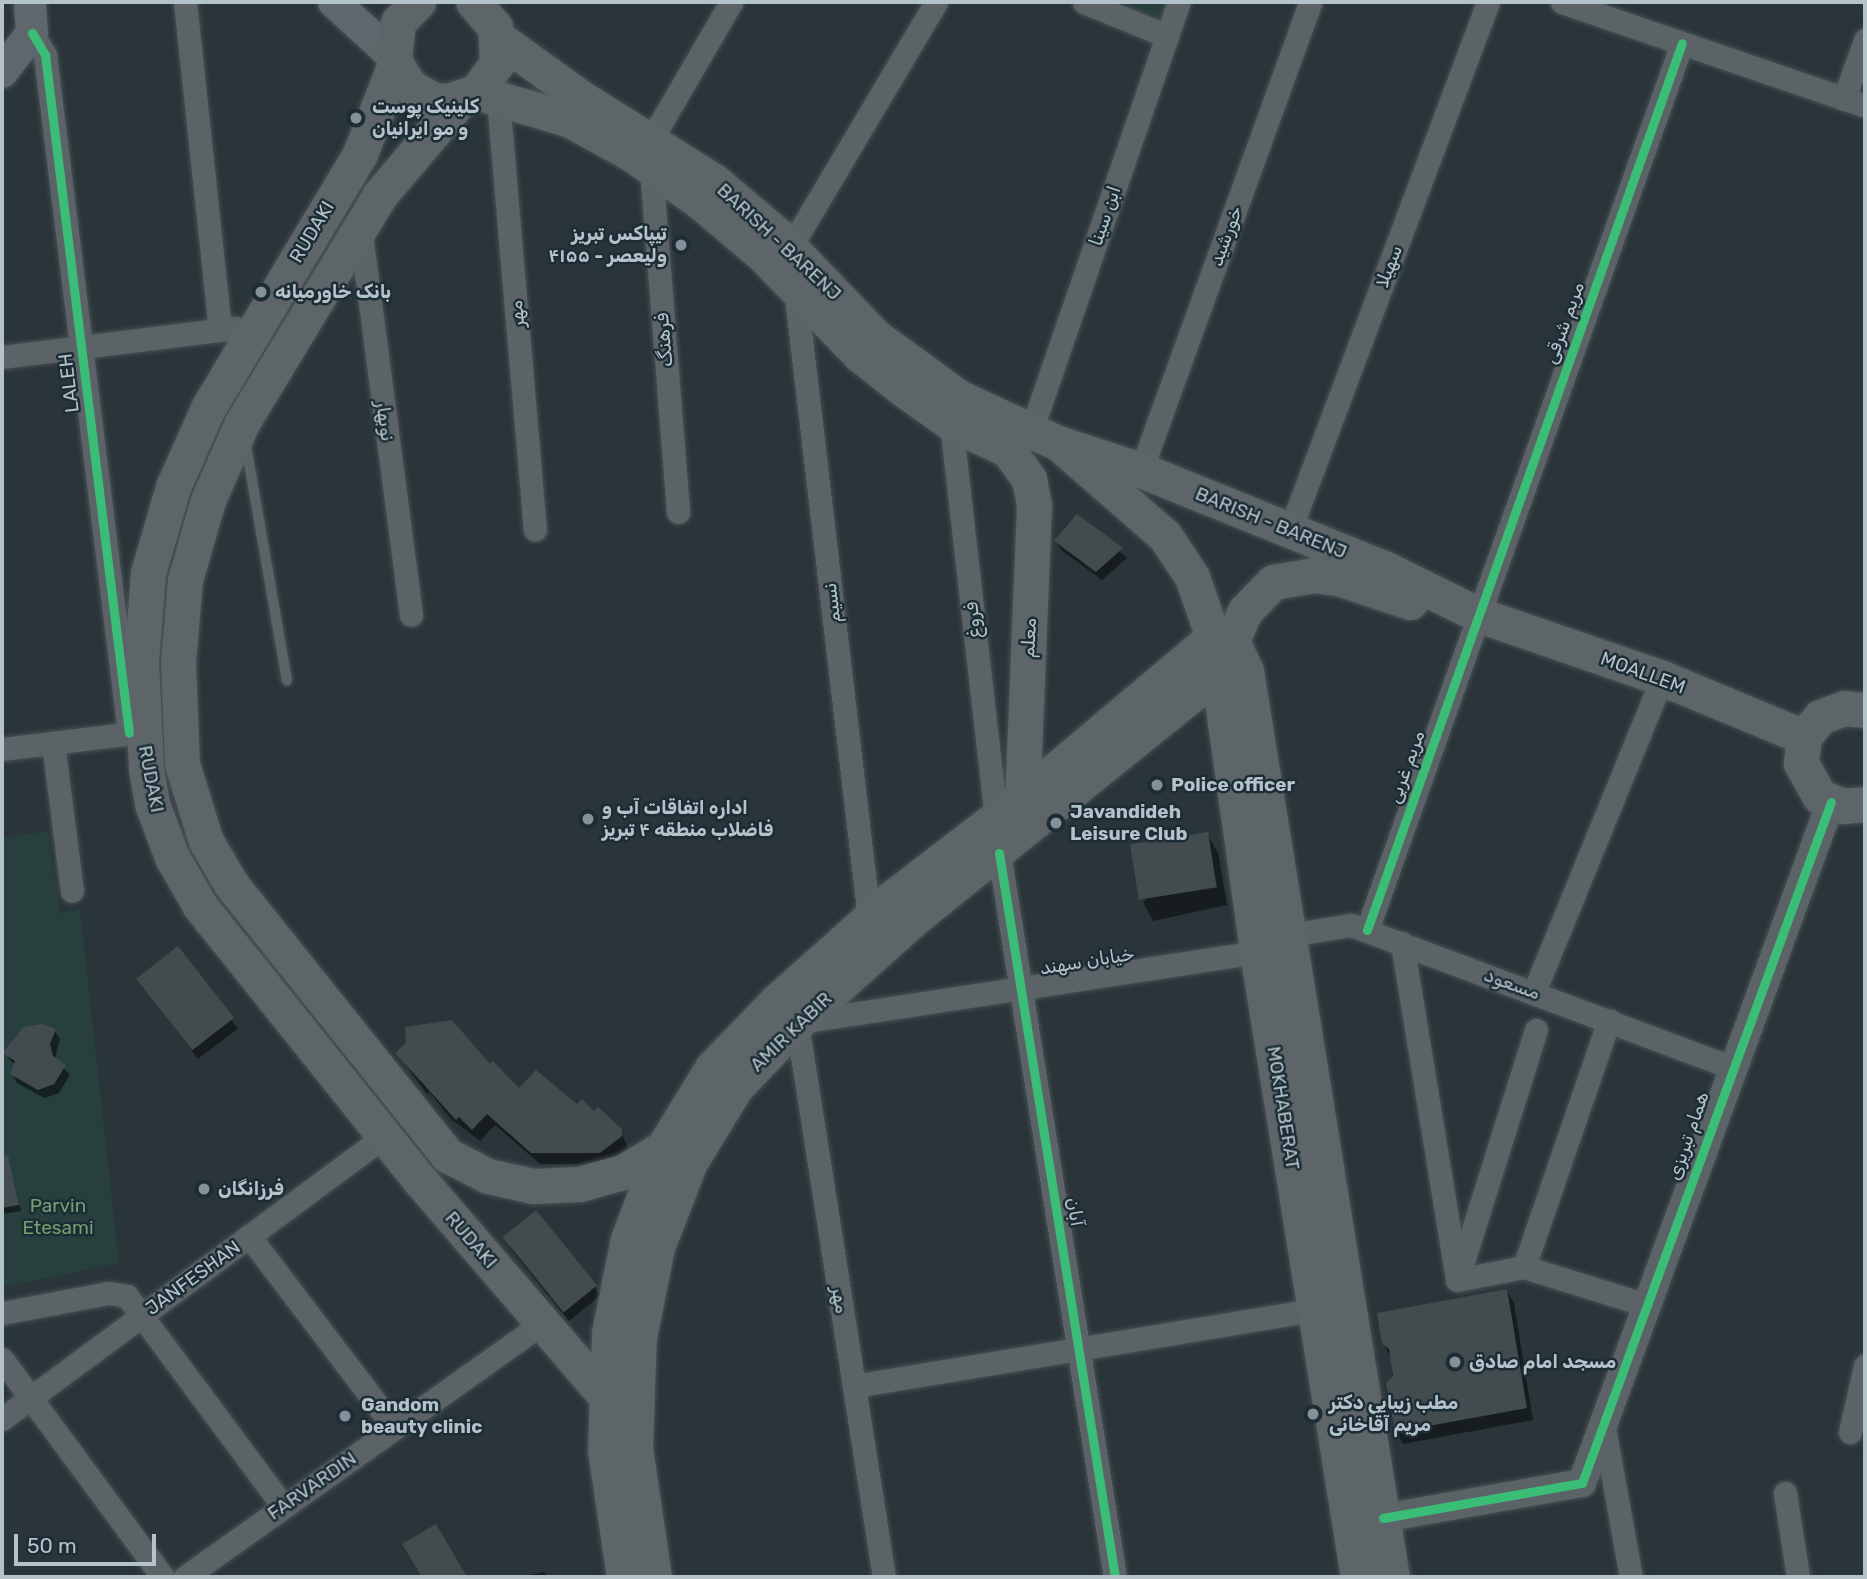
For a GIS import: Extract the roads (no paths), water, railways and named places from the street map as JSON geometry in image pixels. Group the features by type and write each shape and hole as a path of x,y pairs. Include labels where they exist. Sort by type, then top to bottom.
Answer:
{"main road":[{"path":"2,72 32,33 30,2"},
{"path":"334,2 394,60"},
{"name":"RUDAKI","path":"418,2 398,22 394,60 360,154 255,325 196,436 173,487 148,573 136,732 152,804 172,857 200,906 384,1136 607,1398"},
{"name":"RUDAKI","path":"489,15 492,74 478,97 380,195 242,423 208,500 185,580 178,662 182,764 206,841 231,884 447,1155 488,1176 533,1186 579,1184 623,1172 663,1148"},
{"name":"BARISH - BARENJ","path":"489,15 580,97 651,153 699,201 795,288 860,355 951,423"},
{"name":"BARISH - BARENJ","path":"394,60 401,77 421,95 448,101 478,97 568,118 714,181 790,248 876,337 960,398 1045,437 1141,470 1290,530 1479,615"},
{"name":"معلم","path":"951,423 1008,450 1029,479 1034,505 1019,813"},
{"path":"196,436 228,455"},
{"name":"BARISH - BARENJ","path":"1045,437 1092,478 1137,508 1165,536 1192,577 1221,651"},
{"path":"1019,813 1221,651 1245,611 1273,582 1294,576 1341,579 1415,604 1479,615"},
{"name":"MOALLEM","path":"1479,615 1662,678 1804,737"},
{"name":"MOKHABERAT","path":"1221,651 1246,671 1289,935 1317,1213 1315,1310 1358,1577"},
{"name":"MOKHABERAT","path":"1221,651 1257,952 1383,1518 1392,1577"},
{"path":"1865,710 1831,711 1804,737 1804,775 1819,796 1831,802 1865,804"},
{"path":"146,769 182,764"},
{"name":"AMIR KABIR","path":"654,1577 635,1449 639,1337 657,1247 690,1162 787,1012 869,918 1019,813"},
{"name":"AMIR KABIR","path":"624,1577 605,1450 609,1333 628,1239 663,1148 712,1068 999,853 1019,813"}],"street":[{"path":"185,2 220,330"},
{"path":"651,153 731,2"},
{"path":"790,248 936,2"},
{"path":"1084,2 1167,36"},
{"name":"ابن سینا","path":"1045,437 1179,2"},
{"name":"خورشید","path":"1141,470 1310,2"},
{"name":"سهیلا","path":"1290,530 1488,2"},
{"path":"1562,2 1855,102 1865,40"},
{"name":"LALEH","path":"32,33 45,55 82,347 136,732"},
{"name":"مریم شرقی","path":"1479,615 1682,43"},
{"name":"مهر","path":"478,97 535,529"},
{"name":"فرهنگ","path":"651,153 678,512"},
{"name":"نوبهار","path":"360,227 411,615"},
{"name":"نسیم","path":"795,288 869,918"},
{"path":"2,357 255,325"},
{"name":"فروغ","path":"951,423 1019,813"},
{"name":"مریم غربی","path":"1367,930 1479,615"},
{"path":"1534,992 1662,678"},
{"path":"2,749 136,732"},
{"path":"53,743 72,891"},
{"name":"همام تبریزی","path":"1383,1518 1582,1483 1731,1067 1831,802"},
{"name":"آبان","path":"999,853 1115,1577"},
{"name":"مسعود","path":"1289,935 1351,925 1731,1067"},
{"path":"1402,943 1457,1280"},
{"name":"خیابان سهند","path":"787,1012 1021,988 1257,952"},
{"name":"مهر","path":"787,1012 854,1386 884,1577"},
{"path":"1524,1267 1609,1020"},
{"path":"1457,1280 1536,1030"},
{"name":"JANFESHAN","path":"2,1419 384,1136"},
{"path":"249,1236 394,1427"},
{"path":"1457,1280 1524,1267 1647,1305"},
{"path":"2,1313 108,1293 127,1296 283,1506"},
{"path":"854,1386 1315,1310"},
{"name":"FARVARDIN","path":"185,1577 542,1323"},
{"path":"2,1359 163,1577"},
{"path":"1850,1432 1865,1366"},
{"path":"1603,1422 1630,1577"},
{"path":"1785,1493 1798,1577"}],"lane":[{"path":"242,423 287,680"}],"place":[{"name":"کلینیک پوست و مو ایرانیان","path":"356,118"},
{"name":"تیپاکس تبریز ولیعصر - ۴۱۵۵","path":"681,245"},
{"name":"بانک خاورمیانه","path":"261,292"},
{"name":"Police officer","path":"1157,785"},
{"name":"اداره اتفاقات آب و فاضلاب منطقه ۴ تبریز","path":"588,819"},
{"name":"Javandideh Leisure Club","path":"1056,823"},
{"name":"فرزانگان","path":"204,1189"},
{"name":"مسجد امام صادق","path":"1455,1362"},
{"name":"مطب زیبایی دکتر مریم آقاخانی","path":"1313,1414"},
{"name":"Gandom beauty clinic","path":"345,1416"}],"park label":[{"name":"Parvin Etesami","path":"58,1217"}]}
